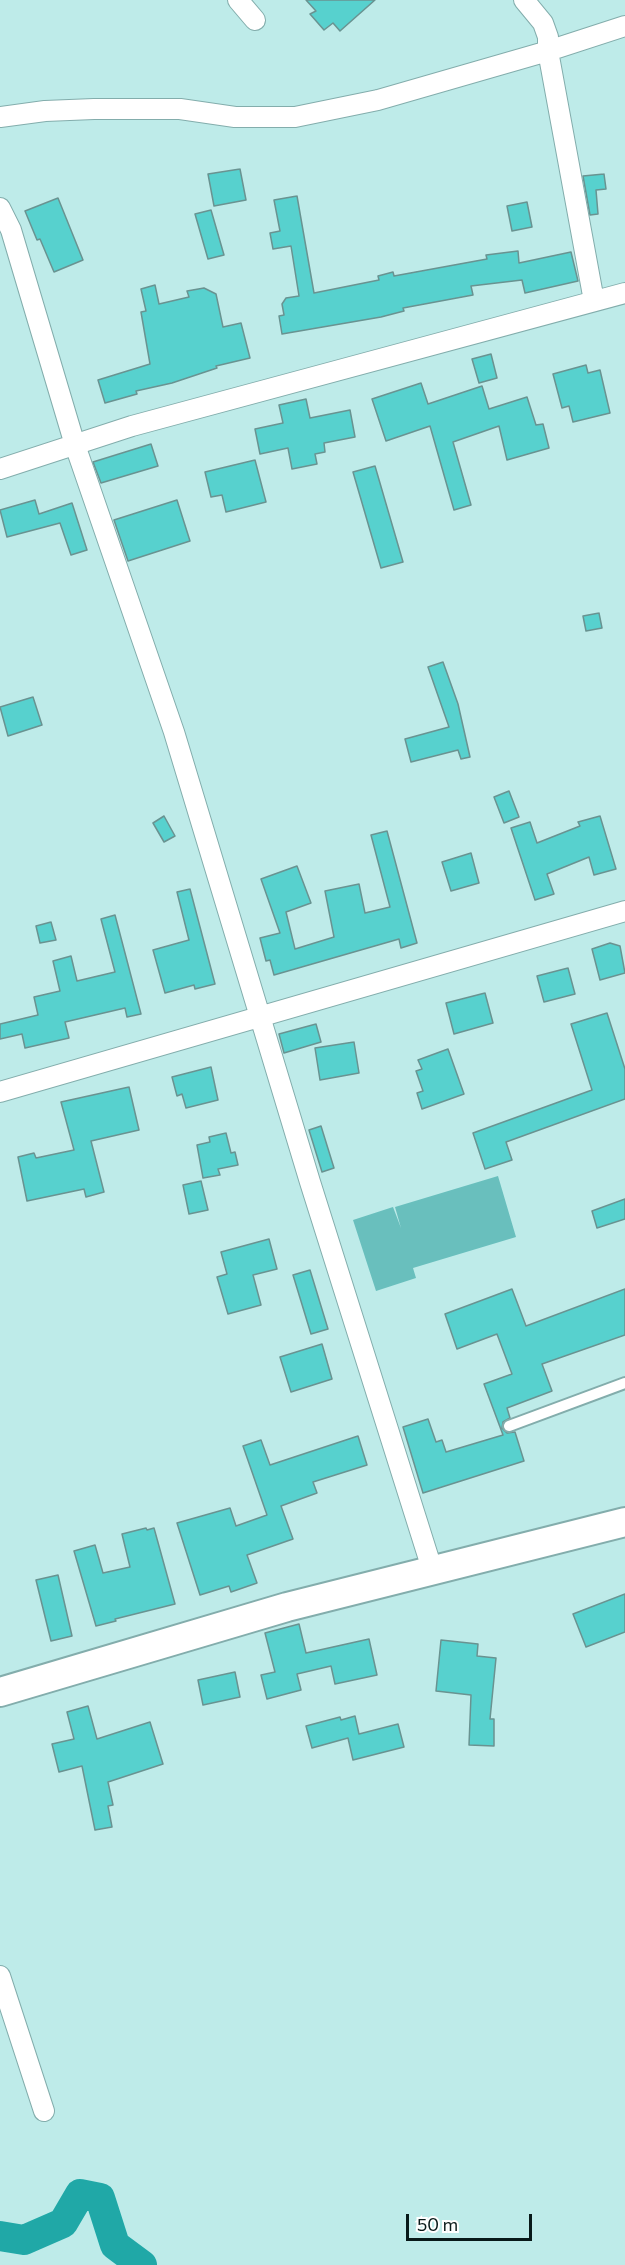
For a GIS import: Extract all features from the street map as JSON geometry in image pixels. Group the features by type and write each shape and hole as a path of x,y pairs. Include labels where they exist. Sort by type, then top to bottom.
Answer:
{"street":[{"path":"238,0 255,20"},
{"path":"524,0 543,23 548,37 548,51 594,301"},
{"path":"0,117 45,111 180,109 236,117 295,117 378,100 548,51 625,26"},
{"path":"0,208 11,230 75,445 174,732 310,1182 434,1572"},
{"path":"0,469 132,426 625,293"},
{"path":"0,1092 625,911"},
{"path":"0,1692 287,1607 434,1572 625,1522"},
{"path":"0,1976 44,2111"}],"lane":[{"path":"509,1426 625,1383"}],"shaded area":[{"path":"498,1176 516,1237 413,1268 416,1278 376,1291 353,1220 393,1207 401,1228 395,1207"}],"building":[{"path":"306,0 375,0 340,31 333,23 324,30 310,14 316,11"},
{"path":"240,169 246,200 214,206 208,174"},
{"path":"604,174 606,189 596,190 598,214 590,215 583,176"},
{"path":"297,196 314,293 379,280 378,276 393,272 394,276 487,259 486,255 518,251 519,263 571,252 578,281 525,293 522,280 471,286 473,295 403,308 404,311 381,317 282,334 279,316 284,315 282,304 286,298 299,296 291,246 273,249 270,233 280,231 274,200"},
{"path":"58,198 83,260 54,272 25,211"},
{"path":"527,202 532,227 512,231 507,206"},
{"path":"211,210 224,255 208,259 195,214"},
{"path":"155,285 159,304 189,297 187,291 204,288 216,294 223,327 241,323 250,358 216,366 217,368 172,383 136,391 137,394 105,403 98,380 150,364 141,312 146,311 141,289"},
{"path":"491,354 497,378 479,383 472,359"},
{"path":"586,365 588,373 600,370 610,413 573,422 569,406 562,408 553,374"},
{"path":"421,383 428,404 482,386 489,409 527,397 536,425 543,424 549,448 507,460 499,426 453,442 471,505 454,510 430,426 386,441 372,399"},
{"path":"306,399 310,418 350,410 355,437 324,443 325,452 315,454 317,464 292,469 288,448 260,454 255,429 283,423 279,405"},
{"path":"151,444 158,466 101,483 93,462"},
{"path":"255,460 266,502 226,512 222,495 211,497 205,472"},
{"path":"375,466 403,562 381,568 353,472"},
{"path":"35,500 39,514 72,503 87,550 71,555 60,523 7,537 0,510"},
{"path":"177,500 190,541 128,561 114,520"},
{"path":"599,613 602,628 586,631 583,616"},
{"path":"443,662 458,704 470,757 461,759 458,750 411,762 405,739 449,727 428,667"},
{"path":"33,697 42,725 8,736 0,707"},
{"path":"509,791 519,817 504,823 494,797"},
{"path":"164,816 175,836 164,842 153,823"},
{"path":"600,816 616,869 594,875 589,857 547,874 554,894 535,900 511,828 530,822 537,843 580,826 578,822"},
{"path":"387,831 417,943 401,948 399,939 274,975 270,960 266,961 260,938 280,933 261,879 297,866 311,903 286,912 295,949 334,937 325,891 359,884 365,913 390,907 371,835"},
{"path":"471,853 479,883 451,891 442,862"},
{"path":"190,889 215,984 195,989 194,985 165,993 153,950 189,940 177,892"},
{"path":"115,915 141,1014 127,1017 125,1008 65,1022 69,1038 25,1048 22,1034 0,1039 0,1024 38,1015 34,997 60,991 53,961 71,956 77,981 115,972 101,919"},
{"path":"51,922 56,940 40,943 36,926"},
{"path":"610,943 620,946 625,973 600,980 592,949"},
{"path":"568,968 575,994 544,1002 537,976"},
{"path":"485,993 493,1023 454,1034 446,1003"},
{"path":"607,1013 625,1069 625,1099 506,1142 512,1160 485,1169 473,1133 592,1090 571,1024"},
{"path":"316,1024 321,1042 284,1053 279,1034"},
{"path":"354,1042 359,1073 320,1080 315,1048"},
{"path":"448,1049 464,1094 422,1109 417,1093 423,1091 416,1071 422,1069 418,1060"},
{"path":"211,1067 218,1100 186,1108 182,1094 177,1096 172,1077"},
{"path":"129,1087 139,1130 91,1141 104,1192 86,1197 84,1189 27,1201 18,1157 34,1153 36,1158 74,1150 61,1102"},
{"path":"321,1126 334,1168 322,1172 309,1130"},
{"path":"226,1133 231,1153 235,1152 238,1165 218,1169 220,1175 203,1178 197,1145 210,1142 209,1137"},
{"path":"201,1181 208,1210 189,1214 183,1185"},
{"path":"625,1199 625,1219 597,1228 592,1211"},
{"path":"269,1239 277,1269 253,1275 261,1305 228,1314 217,1277 227,1274 221,1252"},
{"path":"310,1270 328,1329 311,1334 293,1275"},
{"path":"512,1289 526,1326 625,1289 625,1335 542,1364 552,1391 507,1408 510,1418 503,1422 502,1428 507,1433 515,1432 524,1461 423,1493 403,1427 428,1419 436,1442 442,1440 446,1452 503,1435 484,1384 512,1374 497,1334 457,1349 445,1314"},
{"path":"322,1344 332,1379 291,1392 280,1357"},
{"path":"358,1436 367,1465 313,1482 317,1493 281,1506 293,1539 247,1555 257,1583 231,1592 229,1586 200,1595 177,1523 230,1508 236,1526 267,1515 243,1446 261,1440 270,1465"},
{"path":"146,1528 147,1530 154,1528 175,1604 96,1626 74,1551 95,1545 103,1573 130,1567 122,1534"},
{"path":"58,1575 72,1636 51,1641 36,1580"},
{"path":"625,1594 625,1632 586,1647 573,1614"},
{"path":"299,1624 306,1653 369,1639 377,1675 335,1684 331,1666 297,1674 301,1690 267,1699 261,1675 275,1672 265,1633"},
{"path":"441,1640 478,1644 477,1656 496,1658 490,1719 494,1719 494,1746 469,1745 471,1695 436,1691"},
{"path":"235,1672 240,1697 203,1705 198,1680"},
{"path":"88,1706 97,1739 150,1722 163,1764 108,1782 113,1805 108,1806 112,1827 95,1830 82,1766 59,1772 52,1744 74,1739 67,1712"},
{"path":"355,1716 359,1734 398,1724 404,1747 353,1760 348,1738 312,1748 306,1726 340,1717 341,1720"}],"waterway":[{"path":"0,2236 24,2240 63,2223 80,2194 100,2198 115,2245 142,2265"}]}
